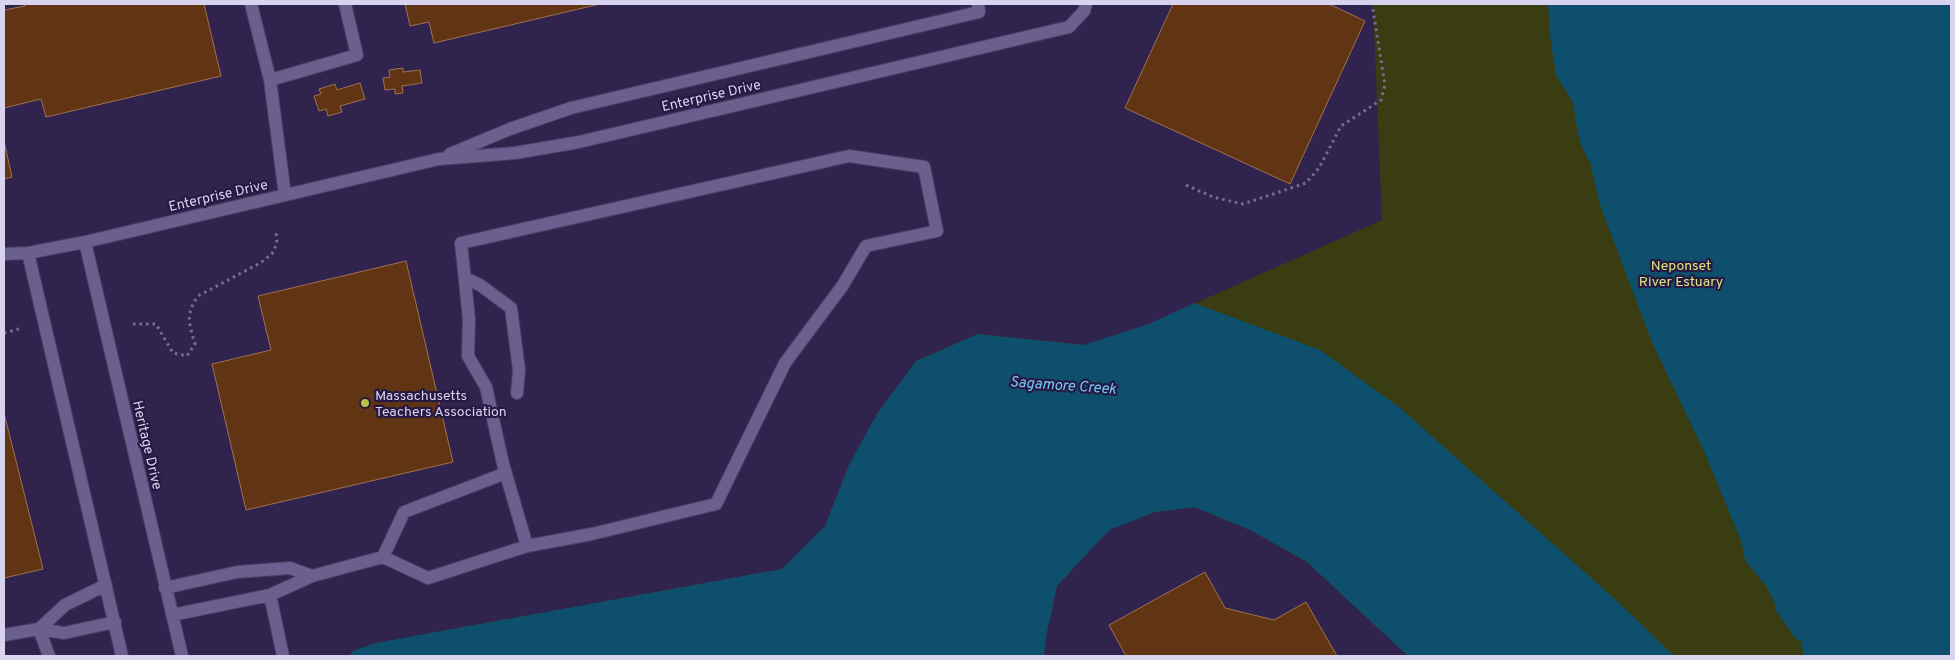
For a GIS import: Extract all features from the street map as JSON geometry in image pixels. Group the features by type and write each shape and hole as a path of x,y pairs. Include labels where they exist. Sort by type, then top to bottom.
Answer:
{"street":[{"path":"251,4 270,80 285,195"},
{"path":"270,80 357,55 345,4"},
{"name":"Enterprise Drive","path":"4,254 28,253 84,242 439,159 515,153 579,142 1069,26 1084,11 1086,4"},
{"name":"Enterprise Drive","path":"439,159 510,129 571,108 979,8"},
{"path":"172,615 270,595 312,576 383,557 428,578 527,546 592,534 716,504 785,362 843,285 866,246 938,231 924,167 848,156 461,243 469,319 468,356 486,386 506,473 527,546"},
{"name":"Heritage Drive","path":"84,242 182,656"},
{"path":"28,253 122,656"},
{"path":"465,278 480,285 511,308 519,370 517,393"},
{"path":"383,557 404,512 506,473"},
{"path":"166,588 238,572 290,568 312,576"},
{"path":"39,629 64,605 106,585"},
{"path":"270,595 283,656"},
{"path":"4,635 39,629 64,633 115,622"},
{"path":"39,629 49,656"}],"path":[{"path":"1186,184 1213,196 1243,204 1306,183 1320,168 1341,126 1381,100 1385,85 1372,4"},
{"path":"133,324 156,324 173,353 187,356 195,344 188,317 198,296 260,263 272,254 277,243 276,231"},
{"path":"4,333 22,328"}],"green space":[{"name":"Neponset River Estuary","path":"1373,4 1951,4 1951,656 1408,656 1307,562 1252,531 1195,507 1155,512 1109,530 1057,586 1046,636 1044,656 349,656 353,651 376,643 782,569 825,526 849,465 877,414 916,361 978,334 1085,345 1149,324 1382,220"}],"water":[{"path":"1548,4 1951,4 1951,656 1804,656 1801,641 1796,639 1776,611 1774,601 1766,586 1745,560 1741,541 1704,451 1653,345 1600,205 1590,163 1582,148 1578,134 1573,103 1556,75 1550,36"},
{"name":"Sagamore Creek","path":"1194,303 1320,350 1399,407 1616,600 1674,656 1408,656 1307,562 1252,531 1195,507 1155,512 1109,530 1057,586 1046,636 1044,656 349,656 353,651 376,643 782,569 825,526 849,465 877,414 916,361 978,334 1084,345 1149,324"}],"building":[{"path":"24,4 204,4 221,76 46,117 41,99 4,108 4,10 25,6"},
{"path":"405,4 600,4 434,43 429,22 410,26"},
{"path":"1173,4 1329,4 1365,21 1290,184 1125,108"},
{"path":"403,68 403,72 420,70 422,83 402,86 403,93 395,94 395,89 385,90 383,78 390,77 389,70"},
{"path":"360,83 365,99 340,106 342,112 328,116 326,109 319,111 314,96 321,94 319,89 335,84 337,90"},
{"path":"4,141 12,177 4,179"},
{"path":"406,261 453,462 246,510 212,364 271,350 258,296"},
{"path":"4,413 43,569 4,578"},
{"path":"1205,572 1225,608 1274,620 1306,602 1337,656 1126,656 1109,625"}],"place":[{"name":"Massachusetts Teachers Association","path":"365,403"}]}
